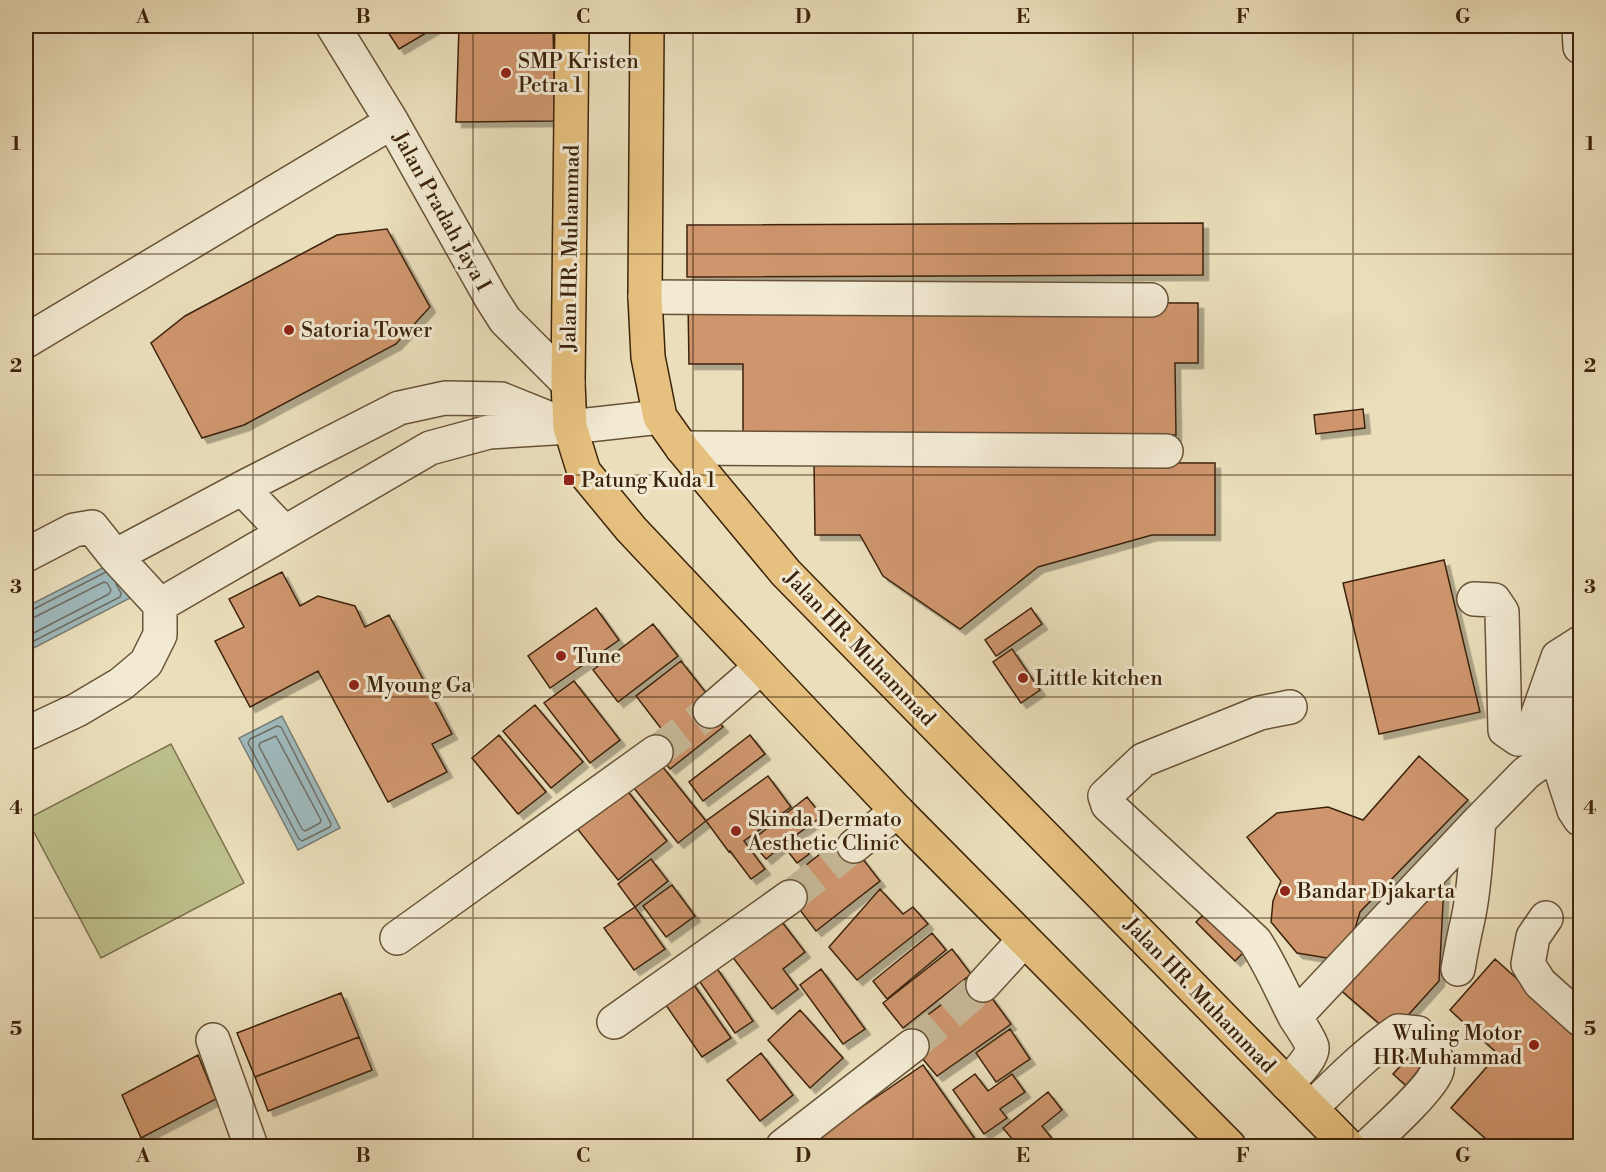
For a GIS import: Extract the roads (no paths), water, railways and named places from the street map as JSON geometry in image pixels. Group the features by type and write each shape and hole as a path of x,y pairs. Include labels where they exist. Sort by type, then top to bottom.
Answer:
{"main road":[{"name":"Jalan HR. Muhammad","path":"572,26 568,383 570,427 584,472 631,529 897,811 1229,1146"},
{"name":"Jalan HR. Muhammad","path":"647,26 645,297 648,357 660,417 682,448 786,573 1348,1146"}],"street":[{"name":"Jalan Pradah Jaya I","path":"333,26 392,122 505,320 568,383"},
{"path":"1580,26 1581,47"},
{"path":"26,341 392,122"},
{"path":"645,297 1151,300"},
{"path":"115,556 399,408 445,398 501,399 570,427"},
{"path":"160,605 430,448 489,432 570,427 660,417"},
{"path":"682,448 1166,451"},
{"path":"242,488 284,532"},
{"path":"26,555 74,530 92,527 160,605 160,635 146,663 121,684 77,710 26,733"},
{"path":"1474,599 1494,600 1502,612 1505,730 1518,739 1532,731 1558,657 1581,643"},
{"path":"1581,665 1556,752 1574,810 1581,819"},
{"path":"710,711 761,667"},
{"path":"1287,1084 1307,1060 1312,1047 1266,958 1255,941 1108,805 1105,799 1143,760 1260,714 1290,707"},
{"path":"397,938 656,752"},
{"path":"1295,1017 1526,773 1556,752"},
{"path":"854,846 897,811"},
{"path":"1458,969 1469,909 1479,821"},
{"path":"614,1022 790,897"},
{"path":"1546,918 1533,937 1528,964 1540,983 1581,1019"},
{"path":"983,985 1024,940"},
{"path":"1311,1108 1366,1055 1398,1031 1418,1033 1437,1058 1437,1070 1423,1091 1368,1146"},
{"path":"213,1040 252,1146"},
{"path":"783,1146 912,1046"}],"water":[{"path":"112,563 130,598 26,652 26,607"},
{"path":"282,716 340,828 298,850 239,738"}],"tunnel":[{"path":"656,752 710,711"},
{"path":"790,897 854,846"},
{"path":"912,1046 983,985"}],"place":[{"name":"SMP Kristen Petra 1","path":"506,73"},
{"name":"Satoria Tower","path":"289,330"},
{"name":"Patung Kuda 1","path":"569,480"},
{"name":"Tune","path":"561,656"},
{"name":"Little kitchen","path":"1023,678"},
{"name":"Myoung Ga","path":"354,685"},
{"name":"Skinda Dermato Aesthetic Clinic","path":"736,831"},
{"name":"Bandar Djakarta","path":"1285,891"},
{"name":"Wuling Motor HR Muhammad","path":"1534,1045"}]}
